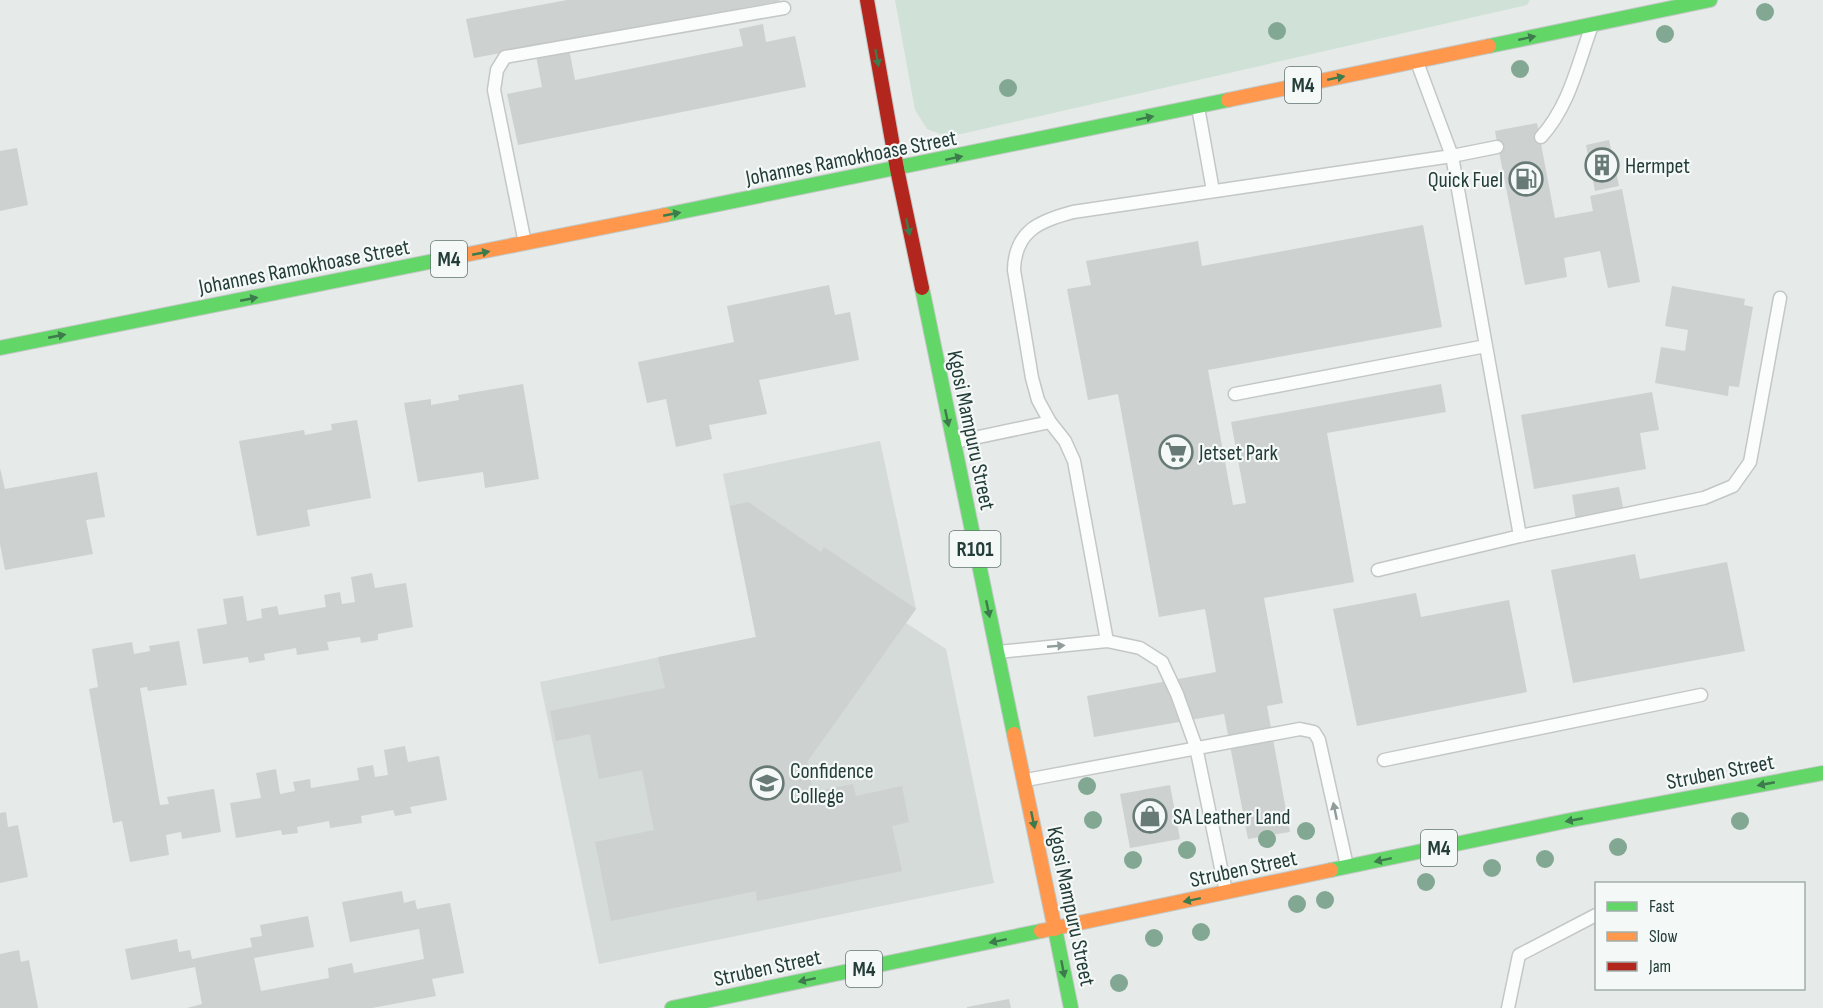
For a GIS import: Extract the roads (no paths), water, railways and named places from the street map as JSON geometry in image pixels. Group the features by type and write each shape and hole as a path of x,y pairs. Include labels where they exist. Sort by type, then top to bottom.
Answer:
{"main road":[{"name":"Kgosi Mampuru Street","path":"867,0 897,170 952,443 998,652 1071,1008"},
{"name":"Johannes Ramokhoase Street","path":"0,348 897,170 1710,0"},
{"name":"Struben Street","path":"672,1008 1571,820 1823,773"}],"lane":[{"path":"525,244 494,90 497,70 505,57 784,8"},
{"path":"1541,137 1555,122 1568,97 1592,24"},
{"path":"1417,61 1452,156 1521,536"},
{"path":"1198,107 1213,191"},
{"path":"1107,641 1074,460 1065,441 1050,422 1038,400 1032,378 1014,270 1015,254 1020,240 1034,227 1049,218 1065,214 1452,156 1497,147"},
{"path":"1378,570 1521,536 1704,498 1733,486 1750,462 1780,298"},
{"path":"1235,394 1486,346"},
{"path":"952,443 1050,422"},
{"path":"998,652 1107,641 1140,648 1162,662 1177,694 1196,747 1226,893"},
{"path":"1384,760 1701,695"},
{"path":"1024,780 1300,729 1314,732 1319,740 1347,868"},
{"path":"1508,1008 1519,955 1595,916"}],"place":[{"name":"Hermpet","path":"1602,165"},
{"name":"Quick Fuel","path":"1526,179"},
{"name":"Jetset Park","path":"1176,452"},
{"name":"Confidence College","path":"767,783"},
{"name":"SA Leather Land","path":"1150,816"}]}
